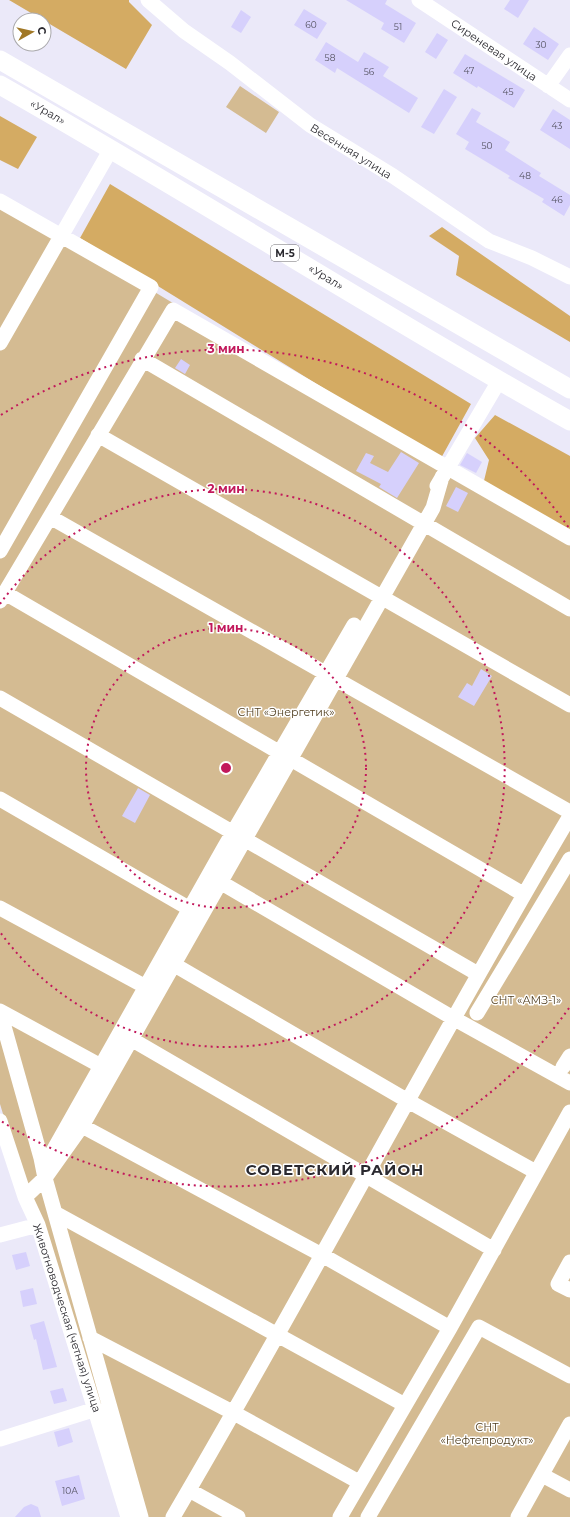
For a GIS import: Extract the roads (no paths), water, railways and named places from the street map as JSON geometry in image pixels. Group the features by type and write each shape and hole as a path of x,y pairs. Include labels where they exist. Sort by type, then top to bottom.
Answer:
{"main road":[{"name":"«Урал»","path":"0,60 570,389"},
{"name":"«Урал»","path":"0,85 111,149 499,381 570,421"}],"street":[{"name":"Весенняя улица","path":"148,0 184,32 230,63 310,125 393,176 490,241 532,258 570,277"},
{"name":"Сиреневая улица","path":"419,0 570,100"},
{"path":"548,86 570,55"},
{"path":"0,343 111,149"},
{"path":"0,201 63,235 151,287 0,551"},
{"path":"523,894 285,756 2,597 172,310 445,472 570,538"},
{"path":"142,360 570,609"},
{"path":"41,1158 52,1153 190,908 239,836 420,522 445,472 499,381"},
{"path":"98,435 570,705"},
{"path":"50,516 570,812"},
{"path":"0,698 478,974"},
{"path":"0,800 190,908"},
{"path":"173,1517 234,1413 276,1335 366,1177 523,894 570,816"},
{"path":"26,1197 45,1178 82,1126 220,882 239,836"},
{"path":"477,1013 570,860"},
{"path":"220,882 453,1018 570,1083"},
{"path":"0,908 146,987"},
{"path":"173,964 408,1101 536,1172"},
{"path":"0,1011 101,1066"},
{"path":"0,1011 41,1158 45,1178 141,1517"},
{"path":"131,1039 366,1177 494,1250"},
{"path":"340,1517 450,1328 570,1112"},
{"name":"Животноводческая (четная) улица","path":"0,1121 26,1197 38,1225 96,1409 128,1517"},
{"path":"82,1126 322,1255 450,1328"},
{"path":"55,1213 405,1405"},
{"path":"0,1235 38,1225"},
{"path":"570,1262 558,1284 570,1290"},
{"path":"368,1517 479,1326 570,1376"},
{"path":"90,1338 234,1413 359,1482"},
{"path":"0,1439 96,1409"},
{"path":"518,1517 570,1424"},
{"path":"542,1476 570,1490"},
{"path":"189,1490 238,1517"}],"district":[{"name":"СОВЕТСКИЙ РАЙОН","path":"335,1169"}],"park label":[{"name":"СНТ «Энергетик»","path":"286,712"},
{"name":"СНТ «АМЗ-1»","path":"526,1000"},
{"name":"СНТ «Нефтепродукт»","path":"487,1433"}]}
